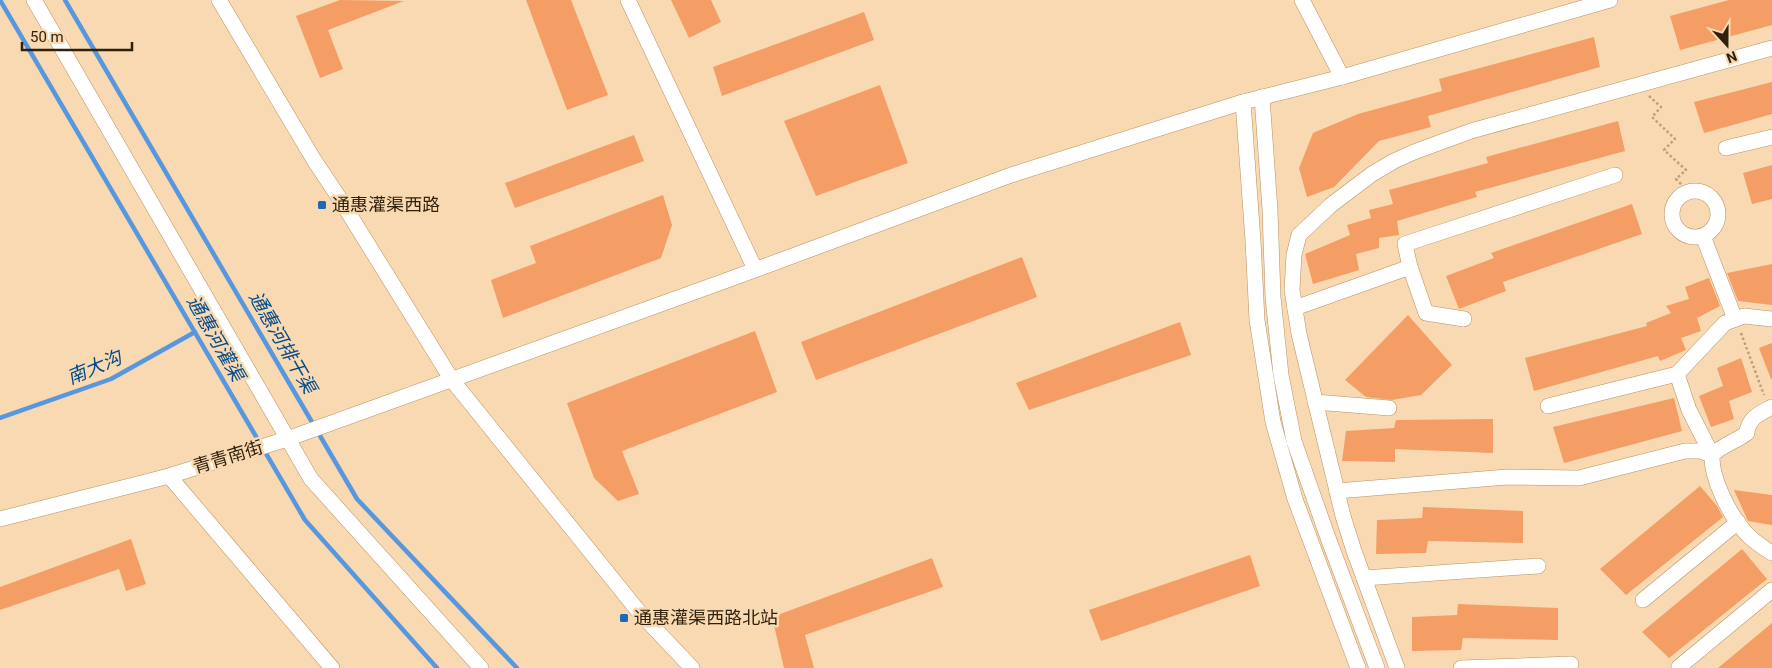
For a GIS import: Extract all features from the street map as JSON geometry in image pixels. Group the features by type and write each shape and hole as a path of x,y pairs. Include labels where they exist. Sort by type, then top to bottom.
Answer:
{"street":[{"path":"34,0 310,479 481,668"},
{"path":"219,0 314,160 452,380 639,612 692,668"},
{"path":"628,0 755,269"},
{"path":"1302,0 1342,76"},
{"name":"青青南街","path":"0,519 169,476 288,439 1011,175 1243,102 1610,0"},
{"path":"1397,668 1354,551 1337,491 1299,334 1292,290 1294,255 1299,235 1331,205 1372,174 1414,152 1471,130 1772,48"},
{"path":"1262,97 1270,210 1273,297 1280,375 1294,441 1377,668"},
{"path":"1243,102 1257,320 1274,422 1296,499 1358,668"},
{"path":"1726,148 1772,137"},
{"path":"1464,319 1426,313 1410,267 1405,244 1615,175"},
{"path":"1700,191 1708,194 1718,207 1719,214 1714,228 1703,236 1688,237 1677,228 1673,221 1674,205 1678,198 1689,192 1700,191"},
{"path":"1703,236 1736,319"},
{"path":"1295,308 1410,267"},
{"path":"1548,406 1677,374 1725,323 1744,316 1772,320"},
{"path":"1677,374 1689,410 1712,455 1711,466 1728,506 1744,532 1772,553"},
{"path":"1315,402 1389,408"},
{"path":"1712,455 1719,448 1736,442 1747,433 1747,426 1754,417 1771,408"},
{"path":"1337,491 1507,477 1579,478 1685,451 1700,451 1712,455"},
{"path":"169,476 332,668"},
{"path":"1643,600 1738,522"},
{"path":"1364,578 1538,566"},
{"path":"1679,667 1772,590"},
{"path":"1460,668 1571,664"}],"path":[{"path":"1638,85 1661,108 1652,117 1676,139 1664,150 1686,170 1676,179 1689,192"},
{"path":"1736,319 1771,408"}],"building":[{"path":"340,0 404,1 328,30 343,69 320,78 296,16"},
{"path":"526,0 571,0 608,95 567,110"},
{"path":"671,0 711,0 721,22 689,38"},
{"path":"1729,0 1772,0 1772,25 1680,50 1670,16"},
{"path":"864,12 874,40 722,96 713,67"},
{"path":"1594,37 1600,67 1428,116 1431,127 1379,141 1334,187 1307,197 1299,168 1313,133 1358,114 1442,91 1439,79"},
{"path":"1772,82 1772,114 1704,133 1694,102"},
{"path":"880,85 908,163 816,196 784,121"},
{"path":"1618,121 1625,151 1475,192 1477,197 1397,221 1399,235 1379,238 1379,248 1356,254 1359,270 1313,284 1305,254 1350,235 1347,225 1371,218 1369,210 1393,204 1389,190 1488,163 1486,157"},
{"path":"634,135 644,161 515,208 505,183"},
{"path":"1772,165 1772,199 1752,204 1743,173"},
{"path":"663,195 672,225 661,258 503,318 491,280 536,263 530,246"},
{"path":"1632,204 1642,234 1503,282 1506,291 1459,309 1446,276 1494,258 1491,253"},
{"path":"1022,257 1037,297 816,380 801,342"},
{"path":"1772,264 1772,305 1738,301 1727,273"},
{"path":"1709,278 1720,306 1697,318 1701,331 1681,338 1686,350 1660,361 1658,356 1534,391 1525,358 1647,326 1646,323 1671,313 1666,306 1689,299 1685,287"},
{"path":"1408,315 1452,365 1421,395 1392,400 1366,397 1345,380"},
{"path":"1180,322 1191,355 1029,410 1016,383"},
{"path":"755,331 777,392 622,451 639,494 618,501 594,478 567,403"},
{"path":"1772,343 1772,379 1771,379 1759,348"},
{"path":"1741,358 1752,392 1729,401 1734,419 1711,427 1699,396 1723,386 1717,368"},
{"path":"1674,398 1682,431 1564,463 1553,427"},
{"path":"1493,419 1493,453 1395,449 1395,462 1342,461 1346,431 1394,428 1396,420"},
{"path":"1700,486 1717,506 1723,517 1626,595 1600,569"},
{"path":"1734,490 1772,495 1772,525 1748,521"},
{"path":"1423,507 1523,511 1523,543 1428,541 1426,553 1376,554 1377,520 1422,518"},
{"path":"131,539 146,584 126,591 119,569 0,610 0,587"},
{"path":"1742,549 1767,579 1669,658 1642,632"},
{"path":"1250,555 1260,586 1101,641 1089,610"},
{"path":"932,558 943,587 805,635 814,668 784,668 772,617"},
{"path":"1458,604 1558,608 1558,640 1463,638 1461,650 1412,651 1412,617 1457,615"},
{"path":"1772,623 1772,668 1718,668"}],"waterway":[{"name":"通惠河灌渠","path":"0,0 305,520 437,668"},
{"name":"通惠河排干渠","path":"65,0 357,499 517,668"},
{"name":"南大沟","path":"0,418 111,379 195,332"}],"place":[{"name":"通惠灌渠西路","path":"322,205"},
{"name":"通惠灌渠西路北站","path":"624,618"}]}
